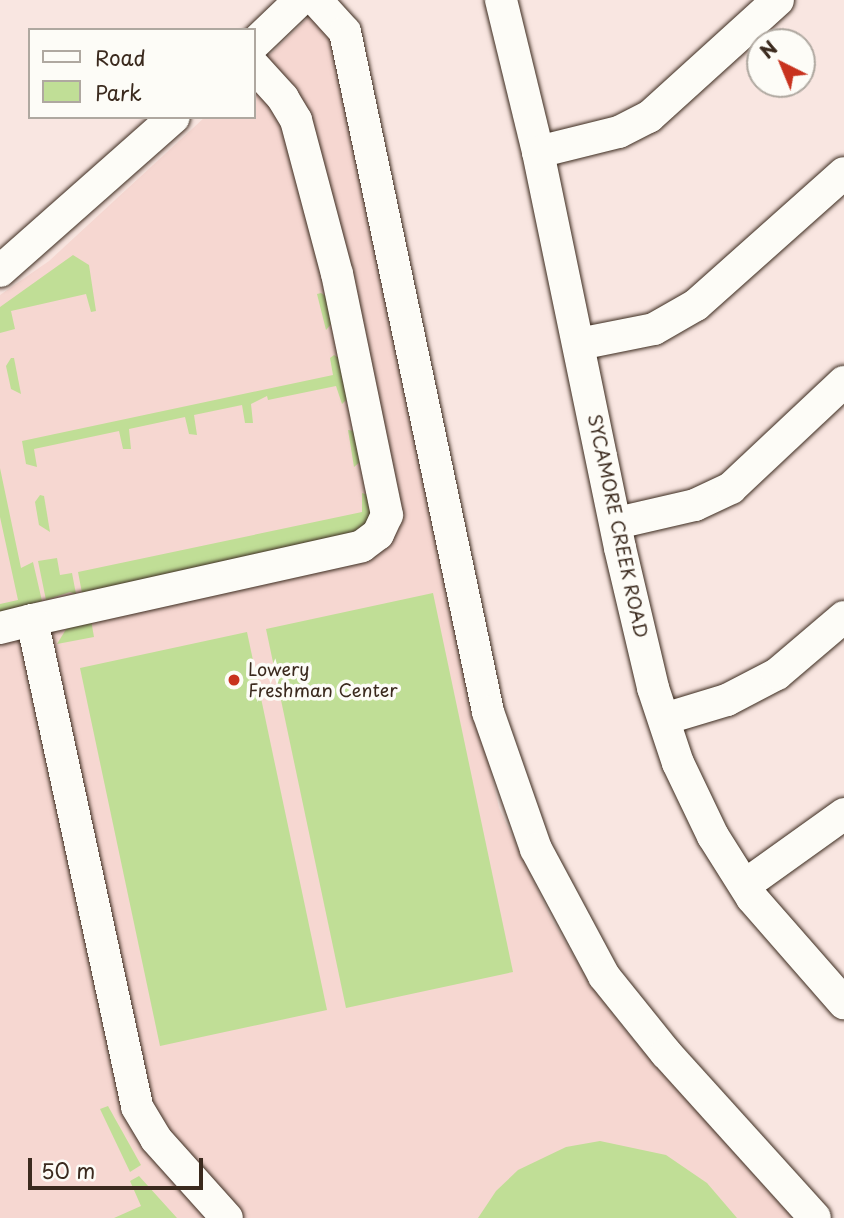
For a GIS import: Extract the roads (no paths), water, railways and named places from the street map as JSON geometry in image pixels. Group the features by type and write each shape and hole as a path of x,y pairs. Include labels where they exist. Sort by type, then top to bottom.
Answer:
{"street":[{"path":"256,42 300,0"},
{"path":"316,0 345,32 488,712 536,849 604,976 666,1053 816,1218"},
{"path":"538,152 619,132 649,117 778,0"},
{"name":"SYCAMORE CREEK ROAD","path":"508,1 617,523 664,719 678,763 713,836 745,885 844,1003"},
{"path":"0,628 362,546 378,534 387,514 337,274 296,120 284,98 256,68"},
{"path":"0,271 172,119"},
{"path":"579,344 654,329 696,305 844,173"},
{"path":"617,523 695,505 731,488 844,382"},
{"path":"664,719 727,700 777,674 844,617"},
{"path":"32,620 137,1107 156,1139 227,1218"},
{"path":"745,885 844,814"}],"place":[{"name":"Lowery Freshman Center","path":"234,680"}]}
